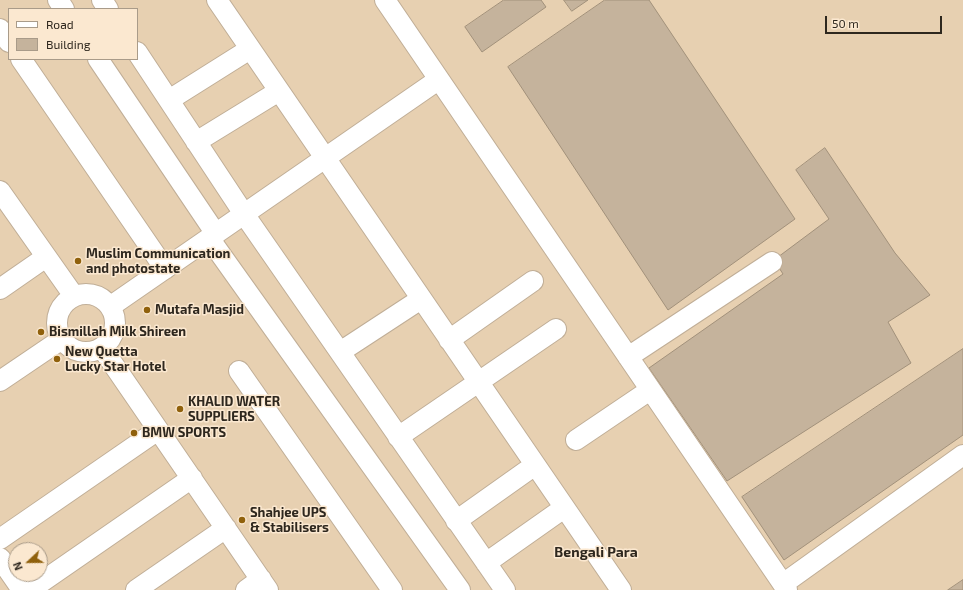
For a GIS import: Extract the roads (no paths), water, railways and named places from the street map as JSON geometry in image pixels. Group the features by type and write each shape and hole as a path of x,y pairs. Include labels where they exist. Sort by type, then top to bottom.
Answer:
{"street":[{"path":"385,0 438,80 785,587 963,455"},
{"path":"226,3 250,49 621,590"},
{"path":"0,29 8,41"},
{"path":"169,100 250,49"},
{"path":"138,54 244,214 505,590"},
{"path":"22,60 165,269"},
{"path":"99,60 212,236 460,590"},
{"path":"111,306 438,80"},
{"path":"196,142 279,91"},
{"path":"0,191 6,211 46,257 74,296"},
{"path":"0,289 46,257"},
{"path":"628,357 772,262"},
{"path":"450,340 533,281"},
{"path":"84,293 94,294 111,306 115,314 116,324 114,334 108,343 98,350 88,353 78,352 68,347 62,339 58,330 57,320 59,310 74,296 84,293"},
{"path":"340,352 422,299"},
{"path":"398,437 556,329"},
{"path":"0,381 62,339"},
{"path":"102,348 226,528 258,586"},
{"path":"239,371 392,590"},
{"path":"576,440 650,390"},
{"path":"0,539 158,430"},
{"path":"456,521 535,465"},
{"path":"30,590 192,478"},
{"path":"486,563 564,508"},
{"path":"136,590 226,528"},
{"path":"0,558 22,590"}],"place":[{"name":"Muslim Communication and photostate","path":"78,261"},
{"name":"Mutafa Masjid","path":"147,310"},
{"name":"Bismillah Milk Shireen","path":"41,332"},
{"name":"New Quetta Lucky Star Hotel","path":"57,359"},
{"name":"KHALID WATER SUPPLIERS","path":"180,409"},
{"name":"BMW SPORTS","path":"134,433"},
{"name":"Shahjee UPS & Stabilisers","path":"242,520"}],"district":[{"name":"Bengali Para","path":"596,552"}]}
